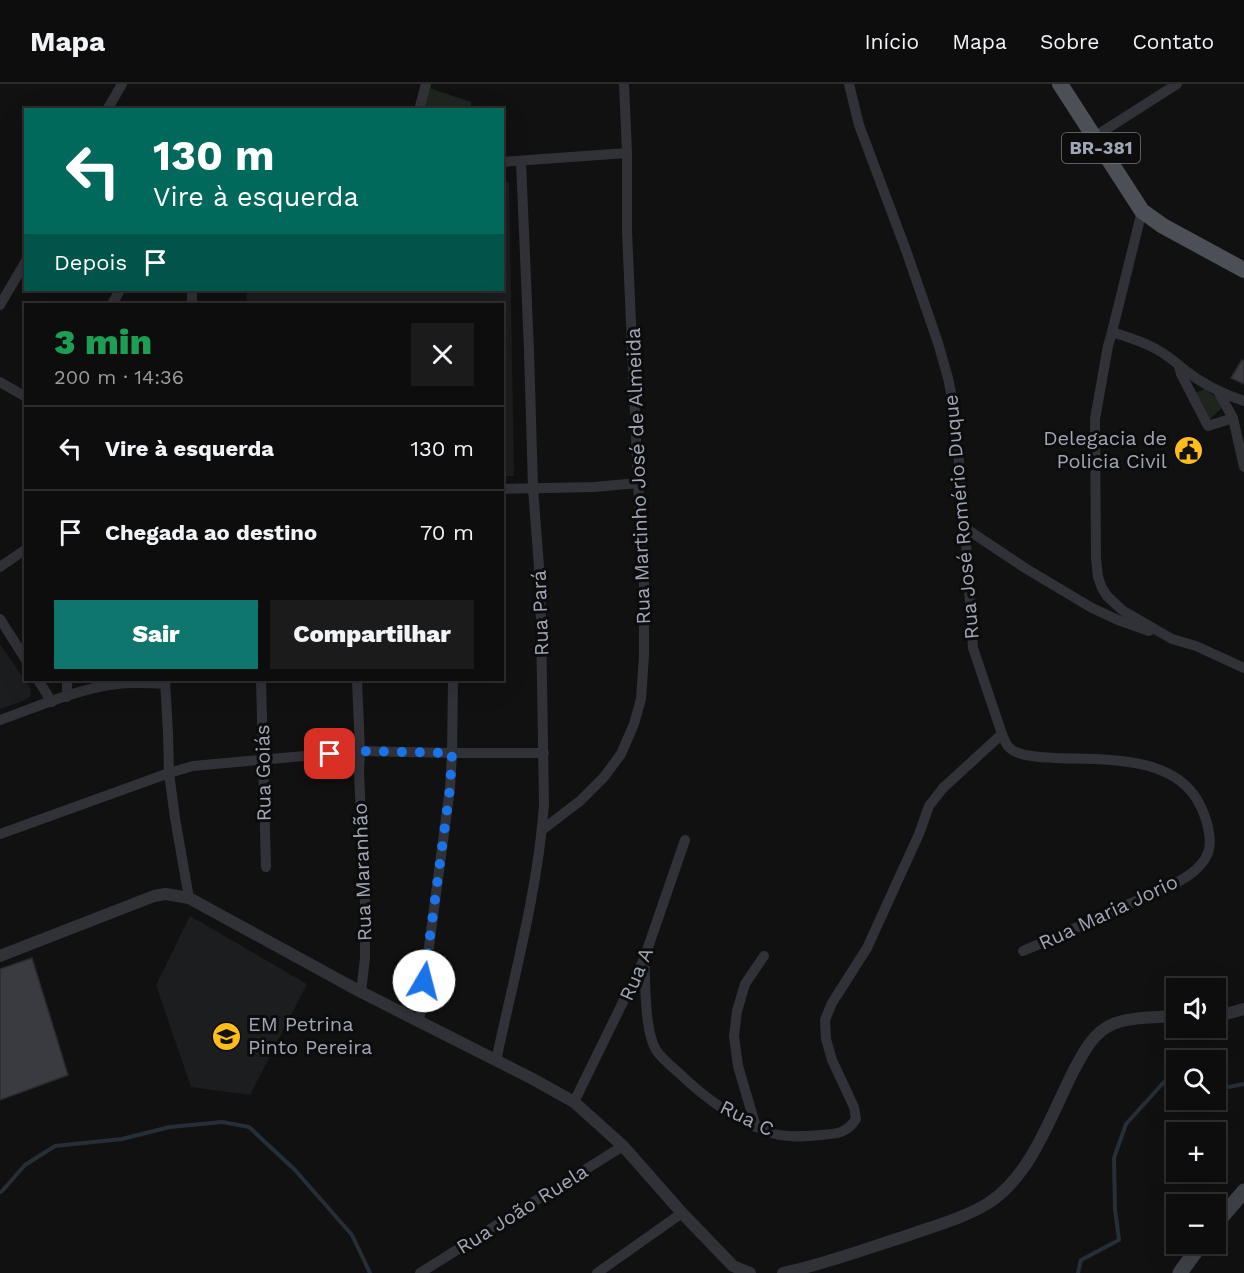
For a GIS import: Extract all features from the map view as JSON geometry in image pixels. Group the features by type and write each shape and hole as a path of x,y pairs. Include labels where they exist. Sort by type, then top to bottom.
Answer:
{"main road":[{"name":"BR-381","path":"1060,84 1142,211 1163,226 1244,270"},
{"path":"1226,1212 1244,1191"},
{"path":"1180,1273 1194,1254"}],"street":[{"path":"108,108 122,84"},
{"path":"420,108 426,84"},
{"name":"Rua Martinho José de Almeida","path":"542,830 580,801 604,777 621,754 634,724 641,699 644,656 644,584 627,231 624,84"},
{"name":"Rua José Romério Duque","path":"849,84 859,125 907,253 948,378 954,407 973,648 1006,745 1016,753 1040,757"},
{"path":"1094,137 1177,84"},
{"path":"504,162 627,153"},
{"name":"Rua Pará","path":"496,1061 529,913 544,804 539,567 533,488 521,161"},
{"path":"1142,211 1108,346 1095,419 1096,558 1098,577 1107,596 1122,609 1173,639"},
{"path":"0,305 24,264"},
{"path":"1112,332 1150,346 1219,393 1244,401"},
{"path":"1178,364 1208,426 1233,418"},
{"path":"0,382 24,396"},
{"path":"1219,393 1233,418 1244,467"},
{"path":"504,489 594,487 638,483"},
{"path":"965,528 1024,568 1092,608 1118,620 1196,646 1244,668"},
{"path":"0,567 24,550"},
{"path":"0,619 24,657"},
{"path":"39,681 52,702"},
{"path":"67,681 67,697"},
{"name":"Rua Goiás","path":"261,681 266,867"},
{"name":"Rua Maranhão","path":"357,681 364,899 364,958 361,992"},
{"path":"419,1022 450,788 453,681"},
{"path":"0,720 95,688 118,684 165,682 169,773 189,898"},
{"name":"Rua C","path":"644,959 650,1036 662,1057 697,1090 734,1115 756,1127 777,1134 797,1137 828,1135 850,1128 856,1119 854,1107 832,1060 826,1039 825,1020 832,1003 867,948 919,834 929,806 943,788 1002,734"},
{"path":"0,834 193,766 360,751 544,753"},
{"name":"Rua Maria Jorio","path":"1023,951 1172,885 1196,870 1204,862 1209,852 1208,822 1196,796 1181,781 1168,773 1121,760 1040,757"},
{"name":"Rua A","path":"574,1102 644,959 685,840"},
{"path":"0,956 144,899 166,894 189,898 361,992 574,1102 623,1146 733,1266 750,1273"},
{"path":"756,1127 738,1066 734,1036 737,1011 745,984 764,956"},
{"path":"1226,1014 1244,1009"},
{"path":"783,1273 816,1266 948,1221 991,1202 1014,1182 1036,1148 1068,1082 1093,1039 1110,1025 1120,1021 1166,1017"},
{"name":"Rua João Ruela","path":"420,1273 623,1146"},
{"path":"597,1273 682,1213"}],"shaded area":[{"path":"429,88 471,102 471,108 424,108"},
{"path":"504,182 509,182 514,476 504,476 504,303 247,303 246,291 504,291"},
{"path":"1205,389 1218,399 1222,408 1209,420 1195,393"},
{"path":"0,644 31,689 30,697 0,709"},
{"name":"EM Petrina Pinto Pereira","path":"190,916 307,984 250,1095 191,1087 156,985"}],"building":[{"path":"1242,360 1244,361 1244,384 1231,378"},
{"path":"32,958 68,1075 0,1100 0,969"}],"waterway":[{"path":"1078,1273 1081,1260 1119,1240 1115,1209 1114,1158 1126,1124 1166,1082"},
{"path":"1226,1087 1244,1084"},
{"path":"0,1192 25,1165 55,1146 122,1139 170,1127 222,1122 249,1127 295,1170 352,1235 370,1273"}],"place":[{"name":"Delegacia de Policia Civil","path":"1188,450"},
{"name":"EM Petrina Pinto Pereira","path":"227,1036"}],"route":[{"path":"330,754 360,751 452,753 450,788 424,981"}]}
